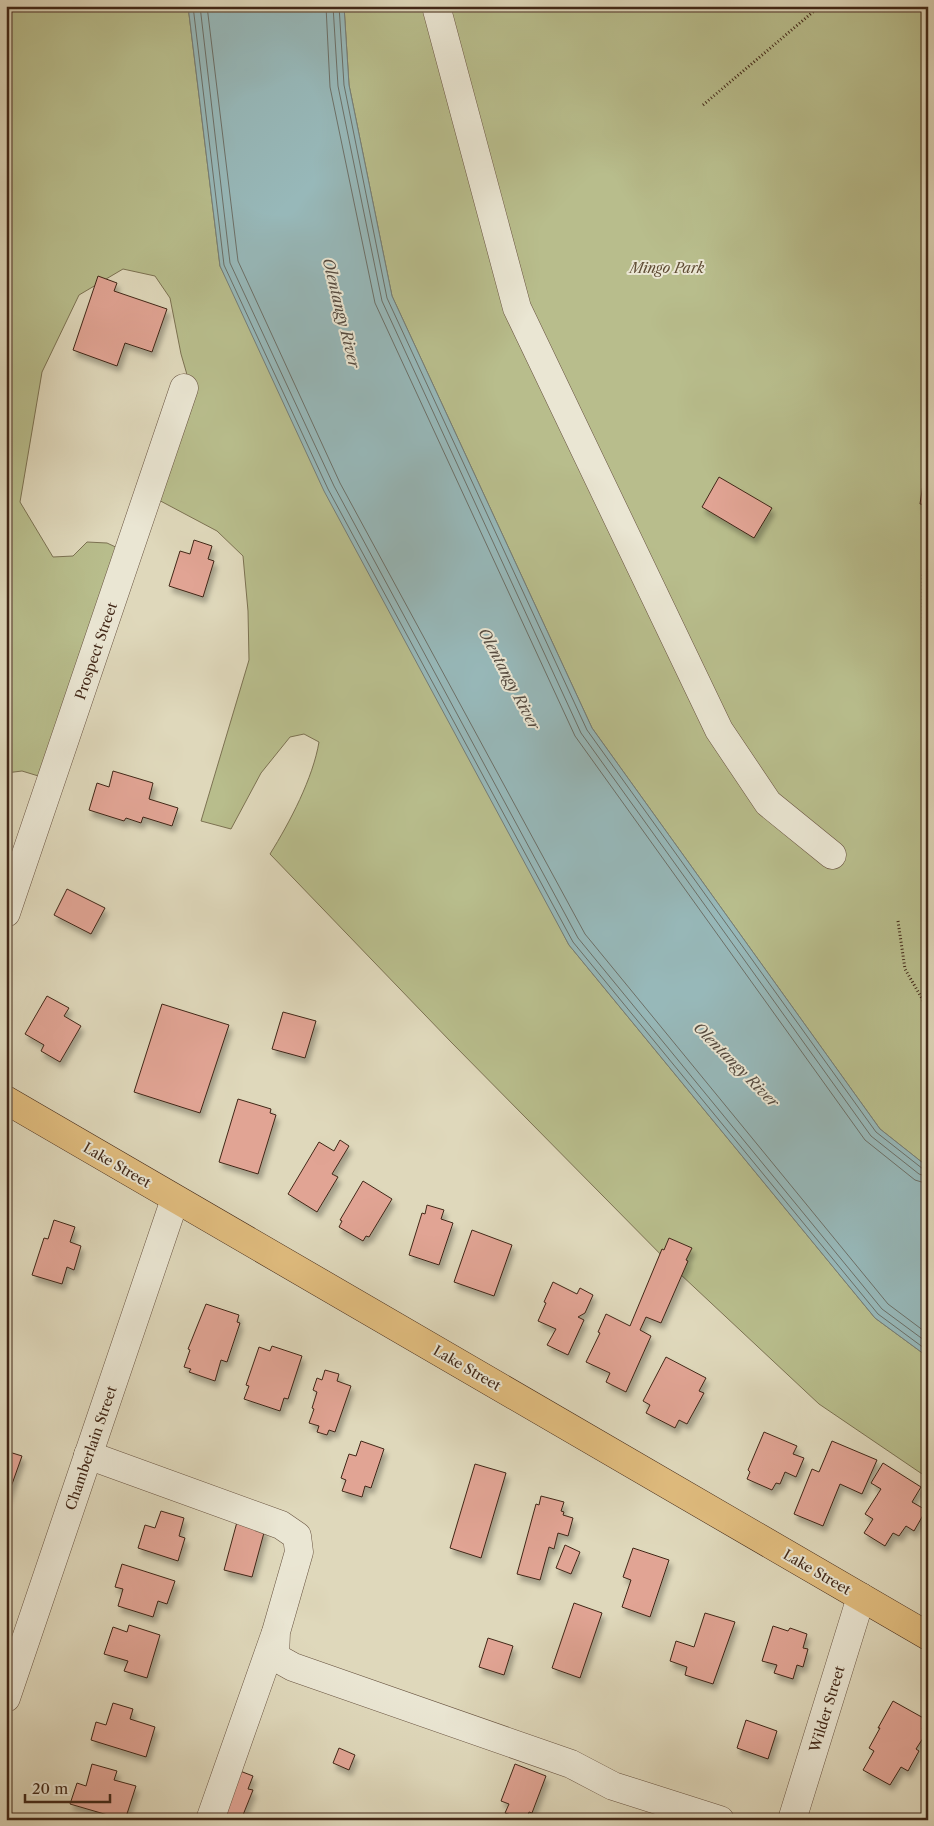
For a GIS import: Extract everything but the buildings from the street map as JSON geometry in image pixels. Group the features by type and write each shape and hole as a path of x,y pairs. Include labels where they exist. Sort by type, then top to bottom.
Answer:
{"main road":[{"name":"Lake Street","path":"6,1100 928,1636"}],"street":[{"path":"436,6 517,308 720,730 768,803 832,855"},
{"name":"Prospect Street","path":"6,913 184,388"},
{"name":"Chamberlain Street","path":"6,1698 175,1199"},
{"path":"88,1455 281,1525 297,1536 299,1552 276,1632 210,1820"},
{"name":"Wilder Street","path":"792,1820 861,1597"},
{"path":"276,1632 275,1657 293,1667 571,1764 613,1786 720,1820"}],"path":[{"path":"703,105 820,6"},
{"path":"928,558 923,574 924,740 928,751"},
{"path":"898,921 905,969 928,1009"}],"green space":[{"path":"6,6 188,6 220,266 569,945 875,1318 928,1357 928,1478 819,1404 679,1273 451,1042 270,854 300,800 312,770 319,742 304,734 290,737 261,773 231,829 201,821 249,660 248,611 243,556 217,531 153,497 190,385 181,354 170,298 155,276 123,269 79,295 42,372 20,502 53,557 73,556 87,542 107,543 122,550 45,778 22,771 6,773"},
{"name":"Mingo Park","path":"344,6 928,6 928,1167 880,1129 592,728 392,296 349,85"}],"water":[{"name":"Olentangy River","path":"188,6 344,6 349,85 392,296 592,728 880,1129 928,1167 928,1357 875,1318 569,945 324,491 220,266"}]}
